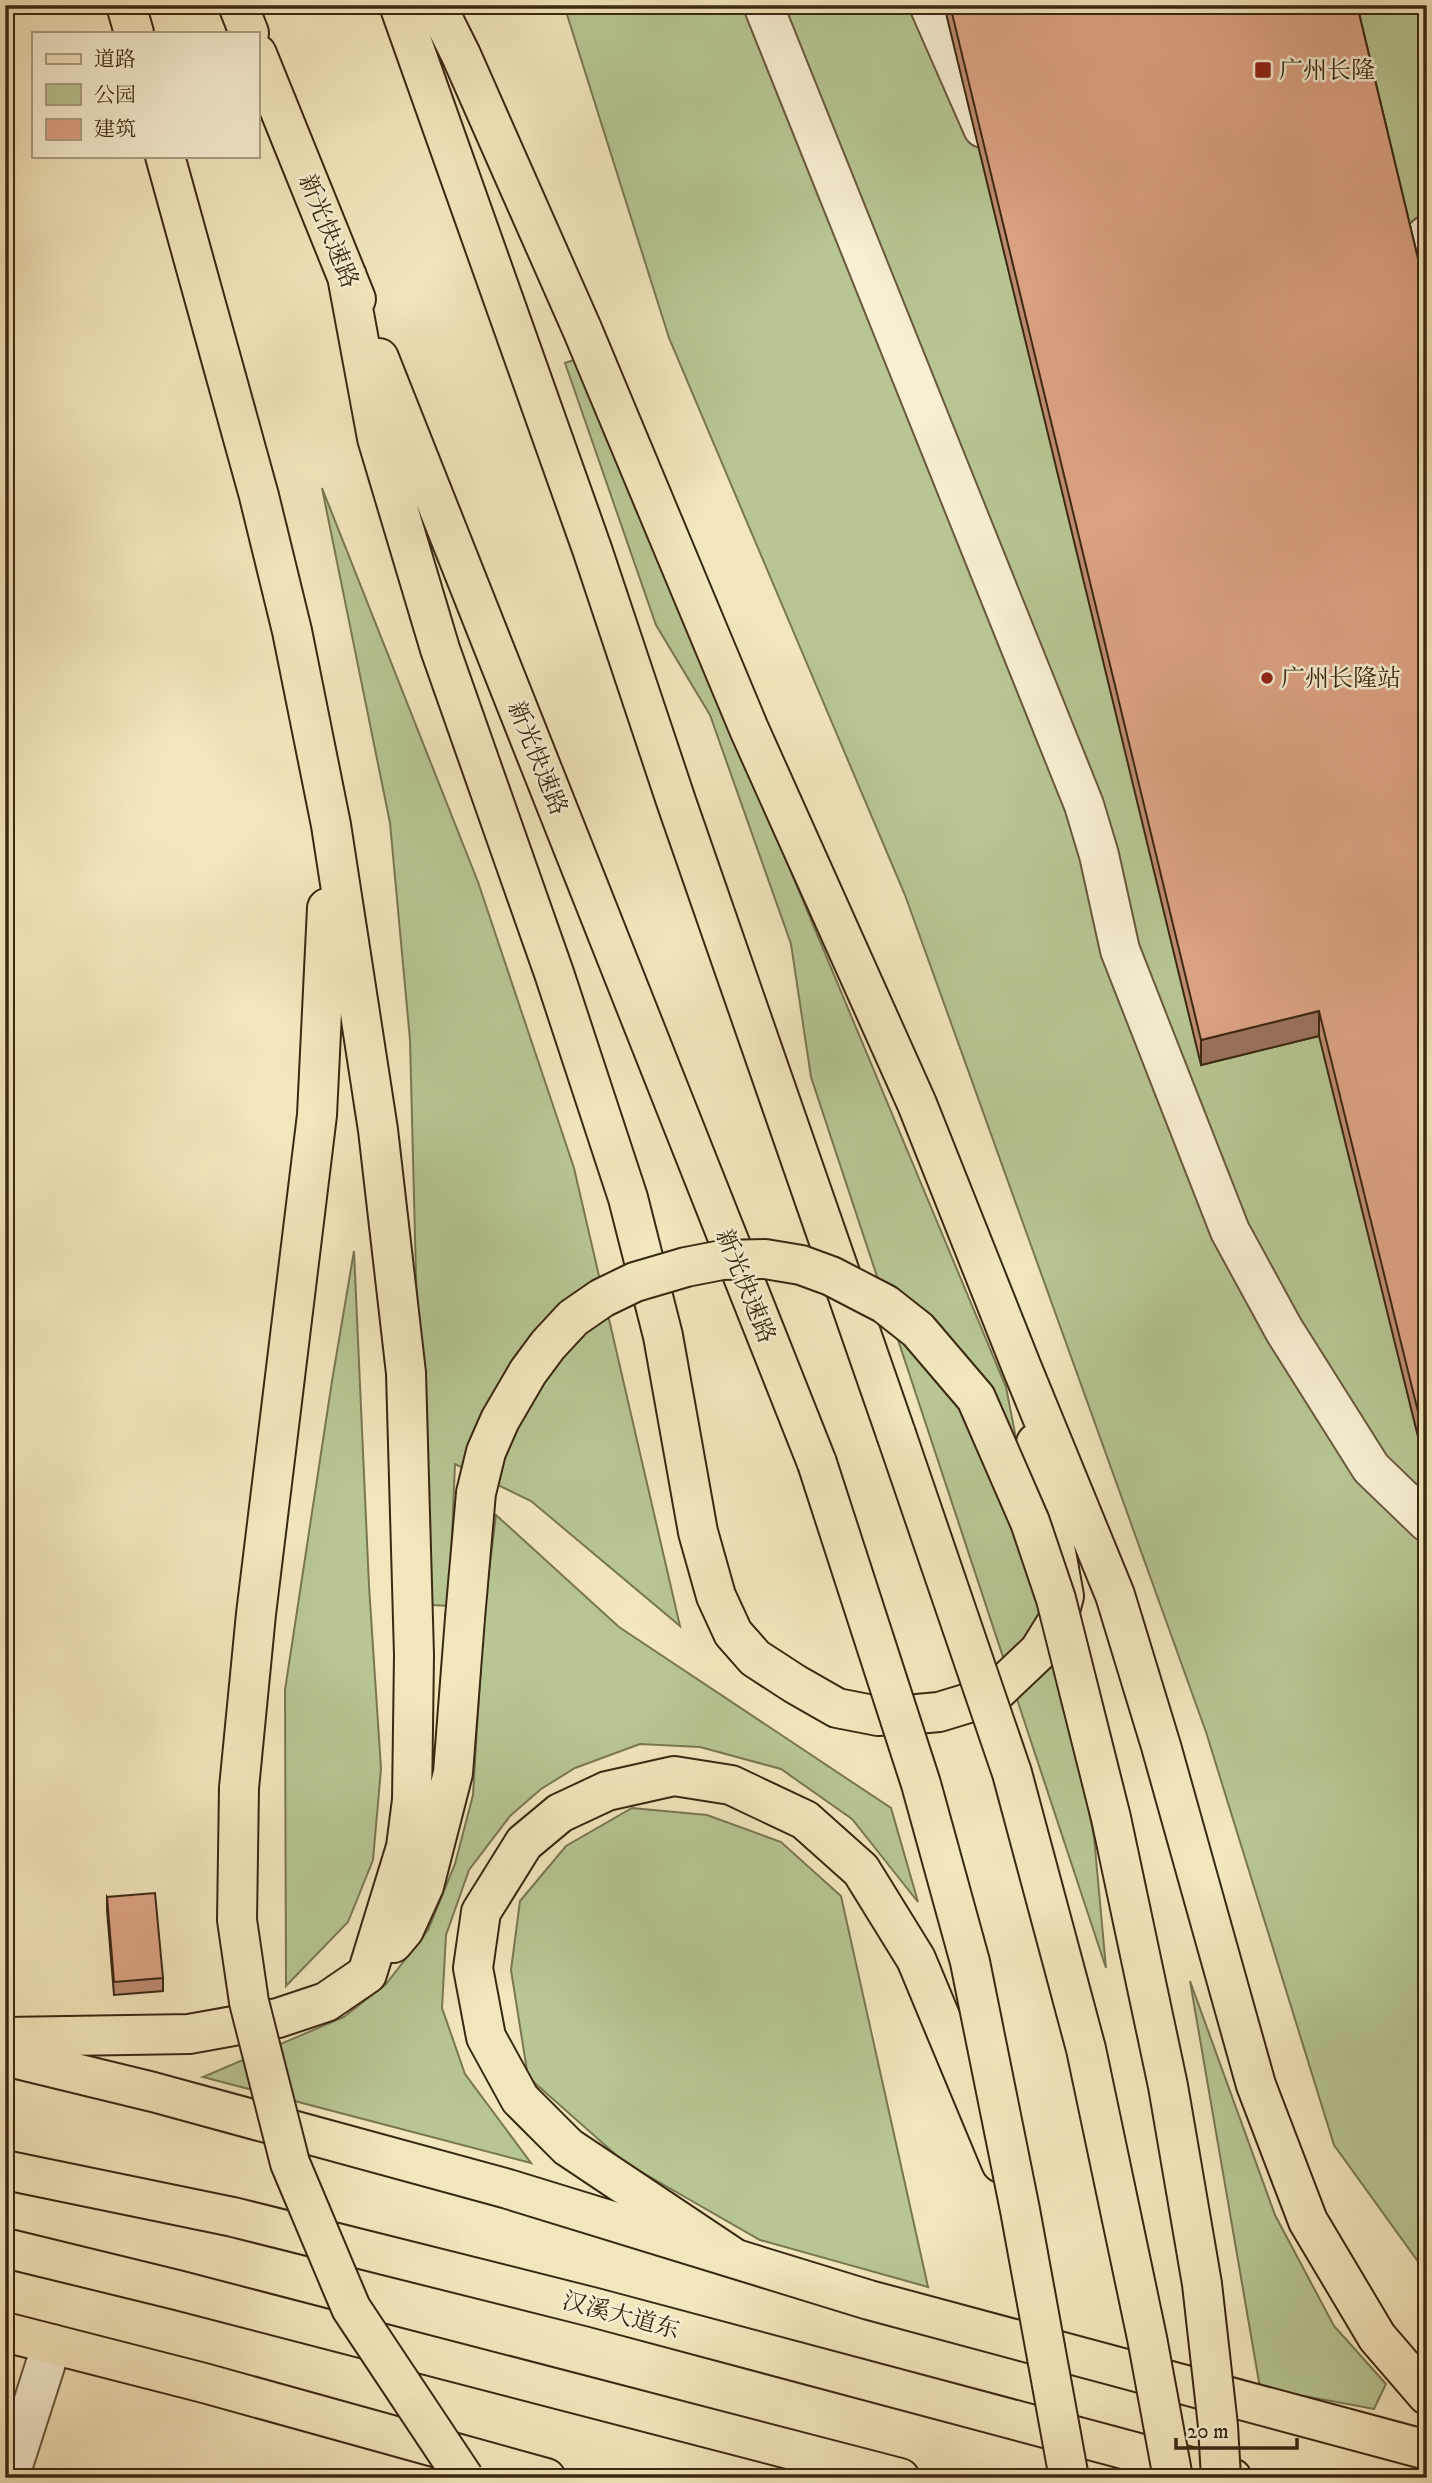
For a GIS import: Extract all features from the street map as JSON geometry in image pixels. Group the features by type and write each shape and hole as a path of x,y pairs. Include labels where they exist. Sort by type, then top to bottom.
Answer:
{"main road":[{"path":"126,5 134,32"},
{"path":"238,5 249,32"},
{"path":"400,5 592,549 676,801 1012,1773 1086,2049 1145,2325 1173,2478"},
{"path":"436,5 461,55 582,328 749,729 917,1104 1115,1595 1161,1746 1256,2085 1308,2221 1377,2337 1427,2395"},
{"name":"新光快速路","path":"259,59 817,1463 921,1784 970,1962 1020,2210"},
{"path":"166,158 259,496 292,631 331,825 378,1130 406,1387 414,1655 412,1800 406,1847 367,1974"},
{"path":"347,276 377,438 440,649 554,973 628,1198 663,1336 698,1532 713,1584 733,1633 755,1658 837,1708 878,1716 939,1712 975,1701 998,1689 1039,1651 1057,1622 1064,1596 1022,1368"},
{"path":"331,825 317,1115 256,1614 239,1788 237,1920 249,2002 290,2162 351,2308 489,2472"},
{"path":"5,2037 189,2034 265,2021 326,2002 367,1974 404,1930 424,1886 441,1826 453,1773 476,1493 486,1452 500,1420 528,1372 573,1318 602,1298 635,1282 722,1260 765,1259 801,1265 831,1276 885,1304 925,1338 976,1398 1030,1522 1056,1599 1111,1818 1170,2099 1202,2284 1221,2478"},
{"path":"731,2256 568,2147 520,2099 486,2037 473,1968 481,1912 524,1843 560,1813 607,1791 674,1776 731,1785 805,1820 861,1870 916,1959 1020,2210 1069,2478"},
{"path":"5,2056 153,2092 495,2185 869,2300 1427,2450"},
{"name":"汉溪大道东","path":"5,2170 233,2217 592,2307 1232,2478"},
{"path":"5,2248 900,2478"},
{"path":"5,2332 204,2383 489,2472 546,2478"}],"street":[{"path":"763,5 1084,805 1099,855 1121,950 1230,1231 1284,1329 1371,1468 1427,1522"},
{"path":"929,5 996,157"},
{"path":"1356,301 1427,235"},
{"path":"9,2478 52,2344"}],"green space":[{"path":"564,5 1427,5 1427,2274 1334,2145 1206,1732 905,895 669,338"},
{"path":"577,359 1006,1387 1094,1837 1106,1968 811,1077 791,944 710,715 656,625 565,363"},
{"path":"322,488 478,882 574,1168 680,1626 531,1501 455,1464 449,1606 432,1605 418,1354 410,1040 390,823"},
{"path":"354,1251 369,1586 381,1769 373,1860 348,1922 286,1986 285,1690"},
{"path":"496,1515 619,1627 891,1808 918,1902 852,1819 781,1769 700,1747 640,1744 575,1768 541,1789 510,1816 469,1870 446,1935 442,2008 465,2074 531,2163 203,2077 344,2017 386,1984 428,1930 455,1864 473,1795 484,1612"},
{"path":"632,1808 707,1815 781,1842 841,1896 928,2287 760,2240 624,2162 528,2077 511,1970 520,1901 566,1846"},
{"path":"1190,1981 1275,2215 1334,2326 1386,2384 1374,2409 1260,2388"}],"building":[{"name":"广州长隆站","path":"950,5 1357,5 1427,296 1427,1448 1319,1011 1201,1040"},
{"path":"5,1546 13,1644 5,1644"},
{"path":"155,1893 163,1978 114,1982 107,1897"}],"place":[{"name":"广州长隆","path":"1263,70"},
{"name":"广州长隆站","path":"1267,678"}]}
